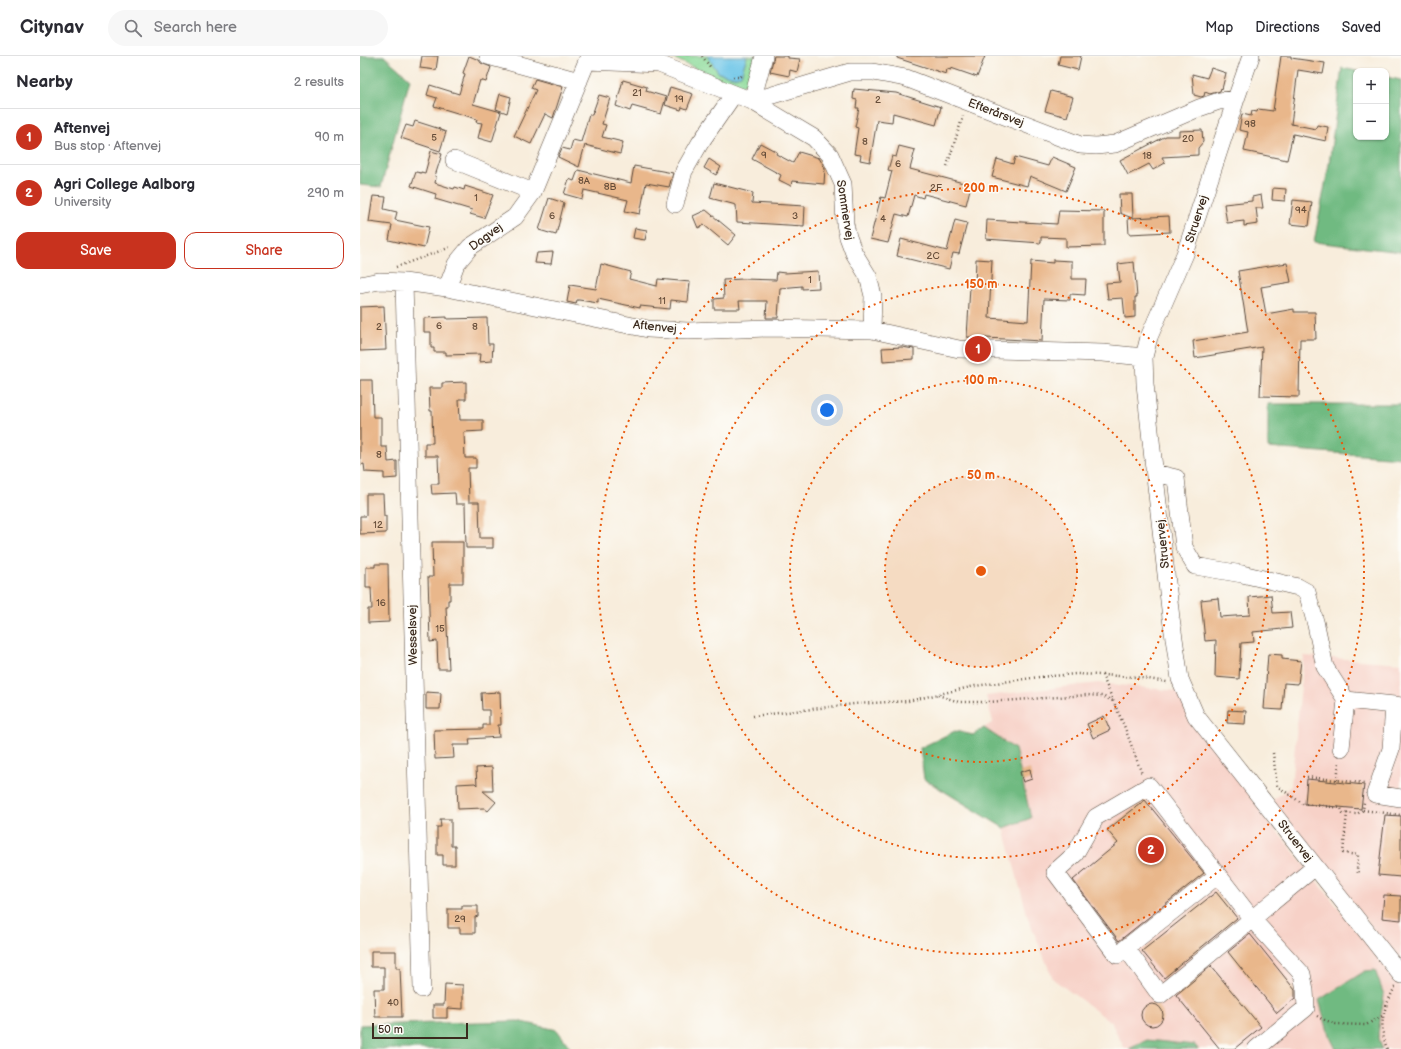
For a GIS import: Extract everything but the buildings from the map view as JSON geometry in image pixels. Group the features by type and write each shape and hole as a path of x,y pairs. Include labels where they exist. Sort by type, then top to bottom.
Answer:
{"street":[{"path":"488,56 579,81"},
{"path":"752,101 764,56"},
{"name":"Struervej","path":"1251,56 1185,254 1149,337 1144,357 1171,618 1180,679 1196,716 1400,972"},
{"name":"Dagvej","path":"446,288 456,264 470,247 515,217 533,192 588,58"},
{"name":"Sommervej","path":"588,58 656,60 752,101 814,138 830,155 843,184 845,224 848,237 854,253 868,276 873,296 872,330"},
{"name":"Efterårsvej","path":"752,101 850,72 873,72 906,78 1080,145 1096,146 1115,144 1199,108 1220,101 1236,99"},
{"path":"675,204 684,171 700,143 734,94"},
{"path":"454,160 533,192"},
{"name":"Aftenvej","path":"360,285 379,281 404,282 446,288 648,329 688,331 767,328 872,330 959,349 1103,353 1144,357"},
{"name":"Wesselsvej","path":"404,282 422,989"},
{"path":"1155,473 1176,478 1184,547 1195,566 1242,574 1298,587 1307,592 1325,667 1346,700 1340,754"},
{"path":"1346,700 1398,706 1391,749 1375,794 1401,798"},
{"path":"1218,875 1117,956 1055,872 1075,854 1096,817 1149,786 1218,875 1252,919 1302,974 1306,1008 1256,1049"},
{"path":"1126,948 1160,995 1315,867"}],"path":[{"path":"702,56 713,71"},
{"path":"728,78 740,77 746,73"},
{"path":"947,166 968,102"},
{"path":"379,281 391,268 461,243 470,247"},
{"path":"753,716 854,704 908,701 1007,680 1076,674 1136,677 1182,684"},
{"path":"1102,675 1125,728 1140,771 1149,786"},
{"path":"938,695 959,702 988,702 1087,695 1102,696 1113,701"},
{"path":"1273,753 1277,786 1303,804 1341,808 1343,813 1357,814 1364,810 1401,814"},
{"path":"1337,780 1340,754"},
{"path":"1307,777 1368,784"},
{"path":"1364,810 1365,797"},
{"path":"1347,813 1343,853 1358,855 1357,870 1359,875"},
{"path":"1387,1049 1382,1035 1384,1015 1387,1002 1397,982 1400,972"},
{"path":"1306,1008 1322,1019 1336,1024 1366,1025 1384,1015"}],"shaded area":[{"path":"1304,656 1401,663 1401,964 1272,801 1291,786"},
{"path":"1098,683 1178,691 1260,810 1401,986 1401,1049 1125,1049 1111,1022 1053,979 1028,918 1004,828 924,779 920,748 955,731 973,735 993,722 986,696"}],"green space":[{"path":"360,56 384,56 410,79 381,187 360,185"},
{"path":"673,56 707,56 719,73 741,75 747,56 757,56 750,80 736,87 673,58"},
{"path":"1342,68 1353,70 1353,140 1389,140 1389,78 1401,80 1401,252 1314,242 1329,164"},
{"path":"1268,404 1401,404 1401,458 1268,448"},
{"path":"984,728 1015,749 1031,818 1004,828 924,779 920,748 955,731 973,735"},
{"path":"1375,970 1384,995 1378,1034 1382,1049 1336,1049 1329,1035 1319,1000 1365,971"},
{"path":"518,1021 557,1030 569,1046 569,1049 360,1049 360,1025"},
{"path":"1147,1040 1195,1045 1198,1049 1129,1049"}],"water":[{"path":"707,56 747,56 741,75 734,77 719,73"}],"place":[{"name":"Aftenvej","path":"978,349"},
{"name":"Agri College Aalborg","path":"1151,850"}]}
